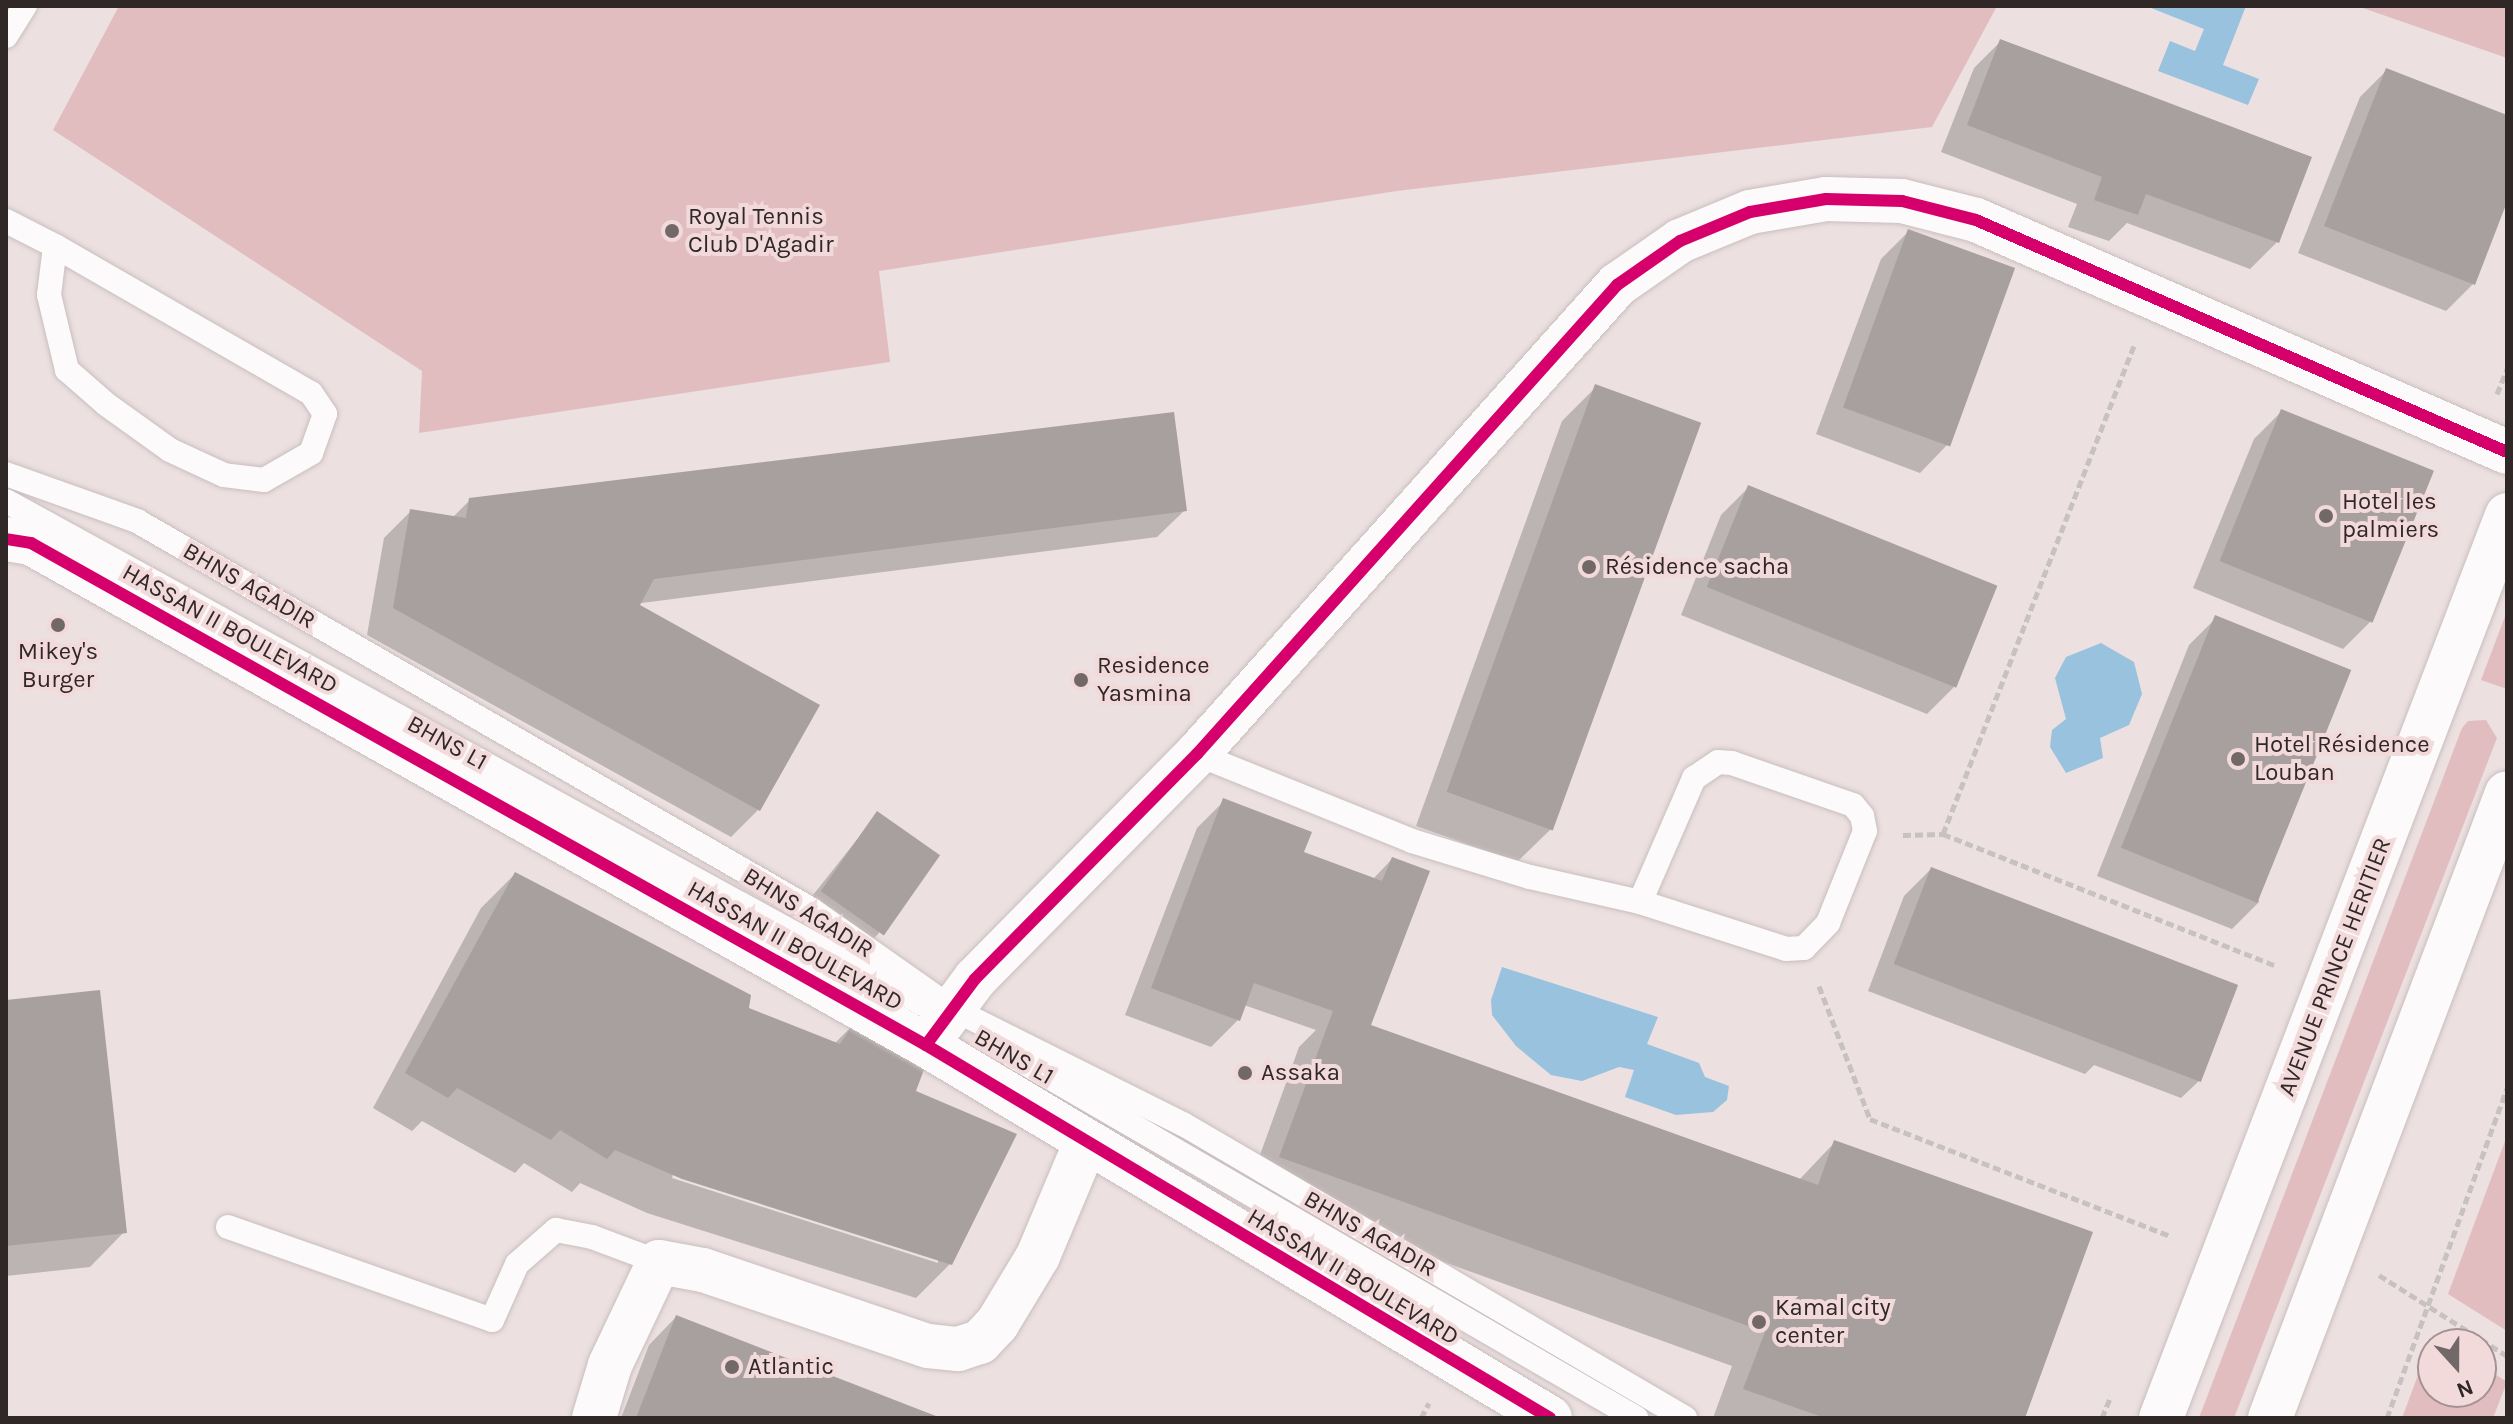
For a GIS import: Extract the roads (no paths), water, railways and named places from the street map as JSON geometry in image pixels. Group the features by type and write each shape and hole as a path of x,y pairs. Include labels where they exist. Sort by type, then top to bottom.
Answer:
{"street":[{"path":"942,1024 975,979 1197,754 1617,285 1680,241 1765,210 1826,199 1902,201 1976,220 2507,452"},
{"name":"AVENUE PRINCE HERITIER","path":"2161,1418 2507,515"},
{"name":"HASSAN II BOULEVARD","path":"6,539 31,543 942,1024 1085,1144 1550,1418"},
{"path":"2270,1418 2507,793"},
{"path":"594,1418 610,1365 659,1262 703,1270 928,1346 958,1349 980,1342 997,1324 1038,1256 1085,1144"}],"lane":[{"path":"6,36 25,6"},
{"path":"6,221 55,246 311,393 325,414 311,453 264,480 224,475 170,450 106,404 67,370 49,295 55,246"},
{"name":"BHNS AGADIR","path":"6,474 137,521 812,910 942,1024 1183,1124 1685,1418"},
{"name":"BHNS L1","path":"6,501 942,1024 1636,1418"},
{"path":"1197,754 1412,841 1530,877 1640,902 1786,949 1804,948 1828,923 1864,836 1862,816 1853,805 1732,763 1718,762 1694,778 1640,902"},
{"path":"228,1227 492,1320 517,1264 556,1230 592,1237 659,1262"}],"water":[{"path":"2146,6 2246,6 2223,65 2259,79 2248,105 2158,71 2170,41 2195,51 2204,29"},
{"path":"2101,643 2134,662 2142,694 2129,725 2100,738 2103,758 2066,773 2050,747 2052,730 2066,719 2055,678 2066,657"},
{"path":"1502,967 1658,1017 1647,1044 1699,1063 1705,1077 1729,1086 1727,1100 1713,1112 1676,1115 1625,1097 1634,1070 1619,1067 1582,1081 1551,1075 1516,1046 1492,1015 1491,1000"}],"place":[{"name":"Royal Tennis Club D'Agadir","path":"672,231"},
{"name":"Hotel les palmiers","path":"2326,516"},
{"name":"Résidence sacha","path":"1589,567"},
{"name":"Mikey's Burger","path":"58,625"},
{"name":"Residence Yasmina","path":"1081,680"},
{"name":"Hotel Résidence Louban","path":"2238,759"},
{"name":"Assaka","path":"1245,1073"},
{"name":"Kamal city center","path":"1759,1322"},
{"name":"Atlantic","path":"732,1367"}]}
